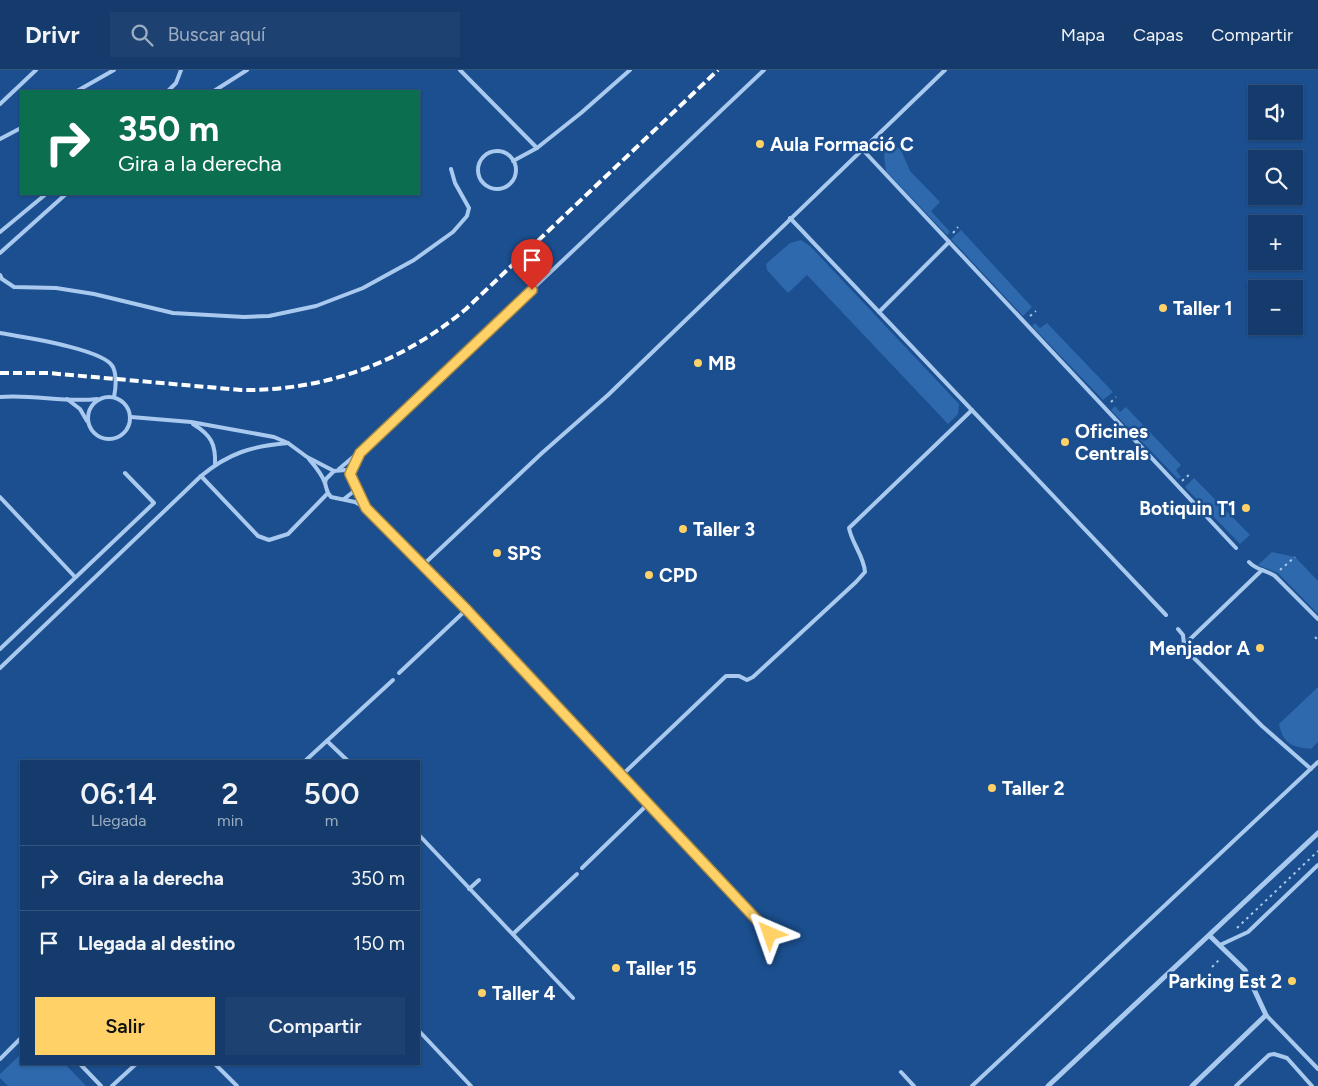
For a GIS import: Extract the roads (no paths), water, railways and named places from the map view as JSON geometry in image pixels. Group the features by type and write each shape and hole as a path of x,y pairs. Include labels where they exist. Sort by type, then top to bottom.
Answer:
{"street":[{"path":"1048,1086 1318,833"},
{"path":"1192,1086 1266,1015 1245,970 1210,936"}],"lane":[{"path":"0,104 36,70"},
{"path":"79,90 114,70"},
{"path":"171,90 181,70"},
{"path":"216,90 247,70"},
{"path":"460,70 537,148"},
{"path":"513,161 537,148 630,70"},
{"path":"325,483 326,479 360,453 764,70"},
{"path":"423,566 542,453 608,395 945,70"},
{"path":"0,139 20,129"},
{"path":"862,150 1236,548"},
{"path":"496,151 503,152 513,161 514,176 509,184 504,187 494,188 481,181 478,175 478,167 484,156 496,151"},
{"path":"0,276 14,287 56,288 94,294 173,313 244,317 269,316 311,307 363,288 414,260 453,232 467,216 469,208 455,183 451,169"},
{"path":"0,232 45,195"},
{"path":"0,253 65,195"},
{"path":"790,218 1166,615"},
{"path":"879,312 949,242"},
{"path":"0,333 91,352 106,358 113,366 116,379 114,397"},
{"path":"0,397 16,396 67,399 84,401 114,397 126,404 131,417 130,424 127,430 116,439 102,438 91,429 80,409 67,399"},
{"path":"88,422 88,413 92,405 99,399"},
{"path":"622,775 726,676 739,676 747,680 753,677 865,572 864,562 851,538 849,528 972,410"},
{"path":"131,417 191,422 261,434 288,443 307,457 336,470 345,470 350,474 366,508"},
{"path":"191,422 211,439 215,447 215,465"},
{"path":"0,668 201,476 215,465 230,456 254,447 288,443"},
{"path":"350,474 360,453"},
{"path":"307,457 318,470 328,494 338,500 355,502 366,508 467,610 770,934"},
{"path":"0,649 154,503 125,473"},
{"path":"201,476 258,536 269,540 288,534 328,494"},
{"path":"344,500 353,492 355,485"},
{"path":"0,497 76,577"},
{"path":"1249,562 1254,568 1275,576 1318,619"},
{"path":"1184,645 1262,570"},
{"path":"399,674 467,610"},
{"path":"1178,629 1182,635 1184,645 1194,657 1262,726 1311,769"},
{"path":"306,760 392,680"},
{"path":"328,741 347,760"},
{"path":"972,1086 1318,762"},
{"path":"582,868 648,804"},
{"path":"420,836 573,998"},
{"path":"1220,946 1248,932 1318,865"},
{"path":"513,934 577,874"},
{"path":"470,889 480,880"},
{"path":"1266,1015 1318,1069"},
{"path":"420,1031 471,1086"},
{"path":"0,1059 20,1039"},
{"path":"1236,1086 1270,1055 1274,1054 1287,1058 1312,1086"},
{"path":"81,1065 101,1086"},
{"path":"112,1086 135,1065"},
{"path":"216,1065 237,1086"},
{"path":"901,1072 914,1086"}],"railway":[{"path":"0,373 48,373 241,390 272,389 332,379 388,359 415,345 466,309 718,70"}],"place":[{"name":"Aula Formació C","path":"760,144"},
{"name":"Taller 1","path":"1163,308"},
{"name":"MB","path":"698,363"},
{"name":"Oficines Centrals","path":"1065,442"},
{"name":"Botiquin T1","path":"1246,508"},
{"name":"Taller 3","path":"683,529"},
{"name":"SPS","path":"497,553"},
{"name":"CPD","path":"649,575"},
{"name":"Menjador A","path":"1260,648"},
{"name":"Taller 2","path":"992,788"},
{"name":"Taller 15","path":"616,968"},
{"name":"Parking Est 2","path":"1292,981"},
{"name":"Taller 4","path":"482,993"}]}
